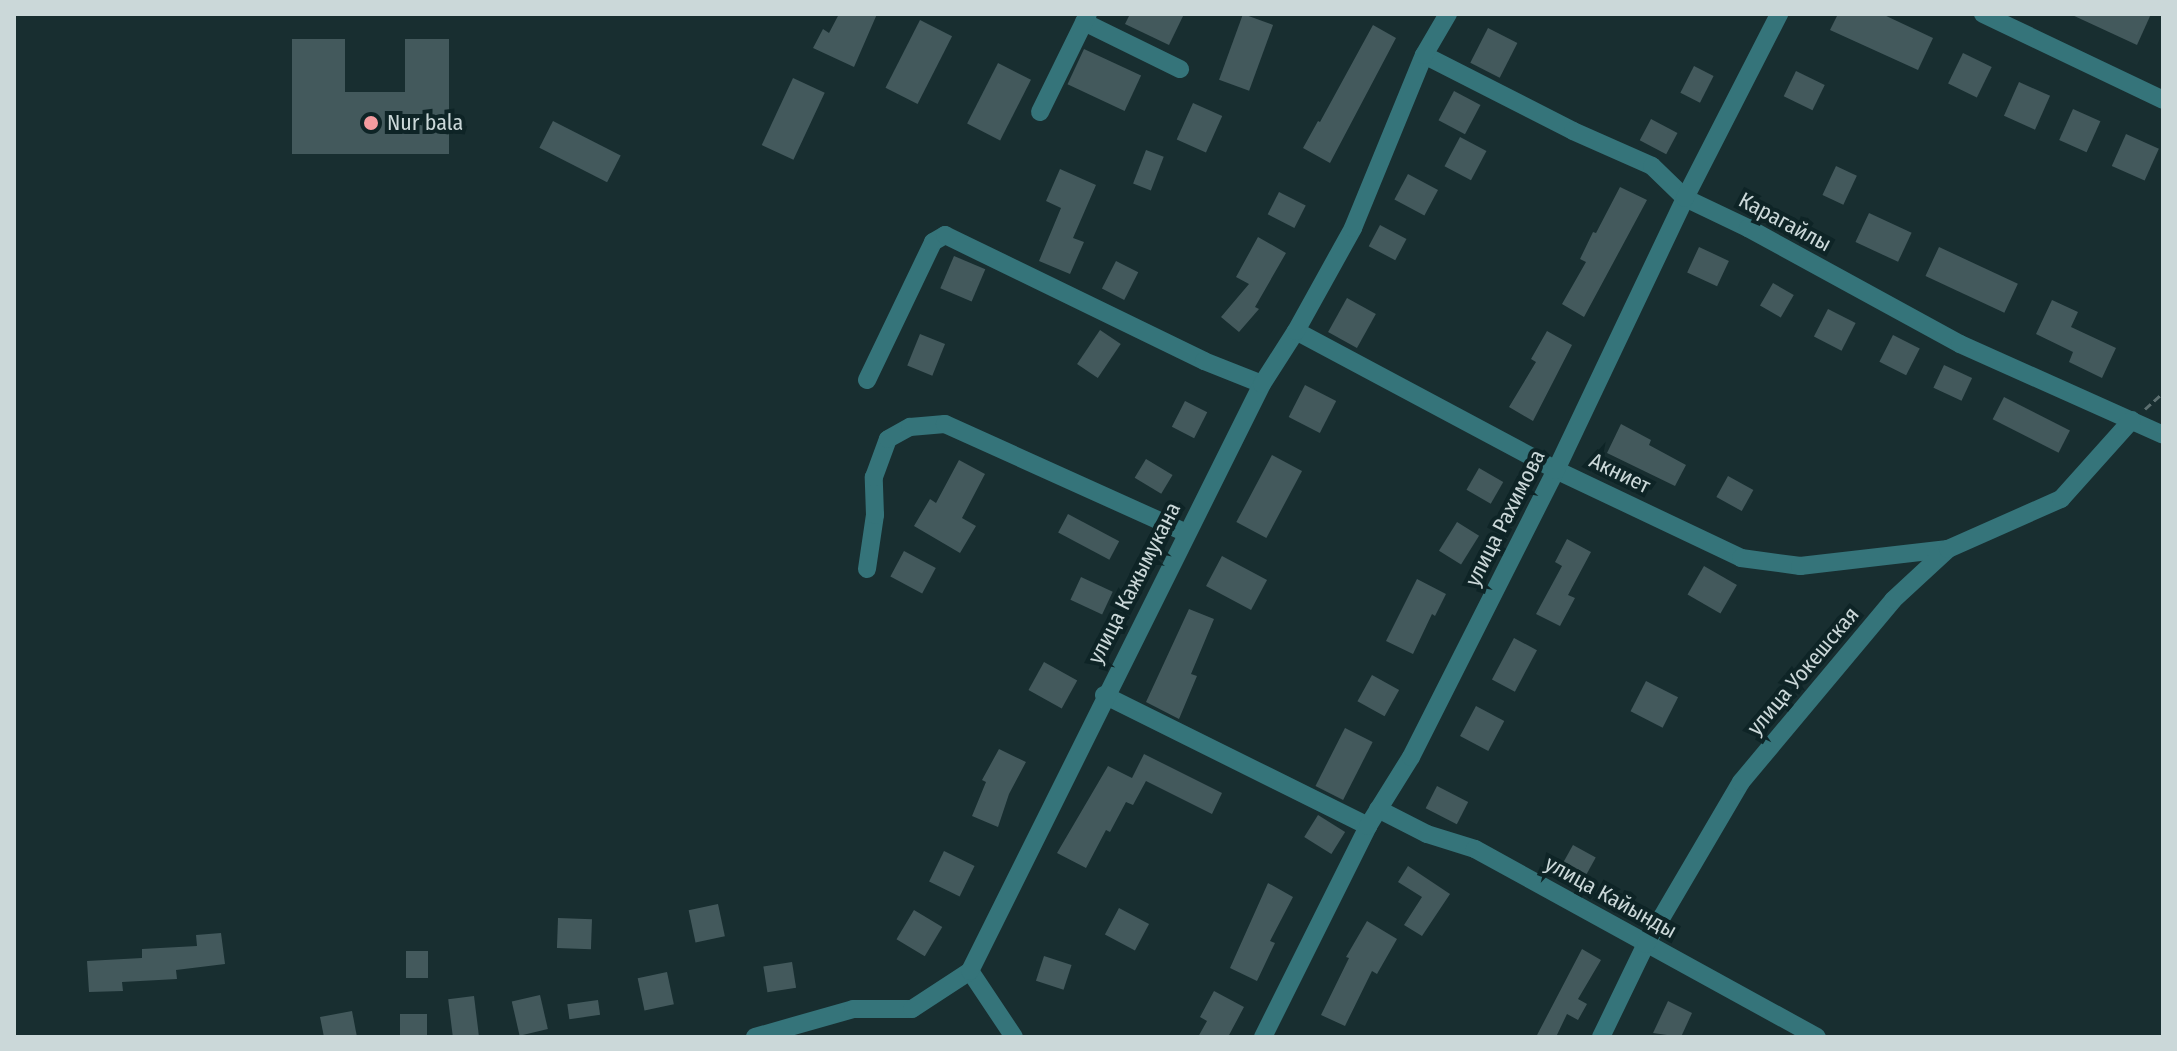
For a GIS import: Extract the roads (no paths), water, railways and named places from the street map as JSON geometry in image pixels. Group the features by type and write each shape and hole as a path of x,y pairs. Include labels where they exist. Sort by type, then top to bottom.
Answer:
{"street":[{"name":"улица Кажымукана","path":"970,971 1104,695 1262,384 1296,331 1353,228 1424,55 1448,14"},
{"name":"улица Рахимова","path":"1263,1037 1368,826 1411,757 1556,470 1685,198 1779,14"},
{"path":"1983,14 2163,100"},
{"path":"1040,112 1086,18 1180,69"},
{"name":"Карагайлы","path":"1424,55 1573,131 1652,166 1685,198 1748,228 1960,344 2163,435"},
{"path":"867,380 933,242 945,235 1204,361 1262,384"},
{"name":"Акниет","path":"1296,331 1556,470 1741,558 1800,566 1948,549"},
{"name":"улица Уокешская","path":"1601,1037 1646,944 1741,782 1893,600 1948,549 2061,499 2132,420"},
{"path":"867,569 875,515 874,477 888,439 910,427 945,424 1186,533"},
{"path":"1104,695 1368,826"},
{"name":"улица Кайынды","path":"1378,809 1427,834 1475,849 1817,1037"},
{"path":"755,1037 853,1009 912,1009 970,971 1014,1037"}],"place":[{"name":"Nur bala","path":"371,123"}]}
